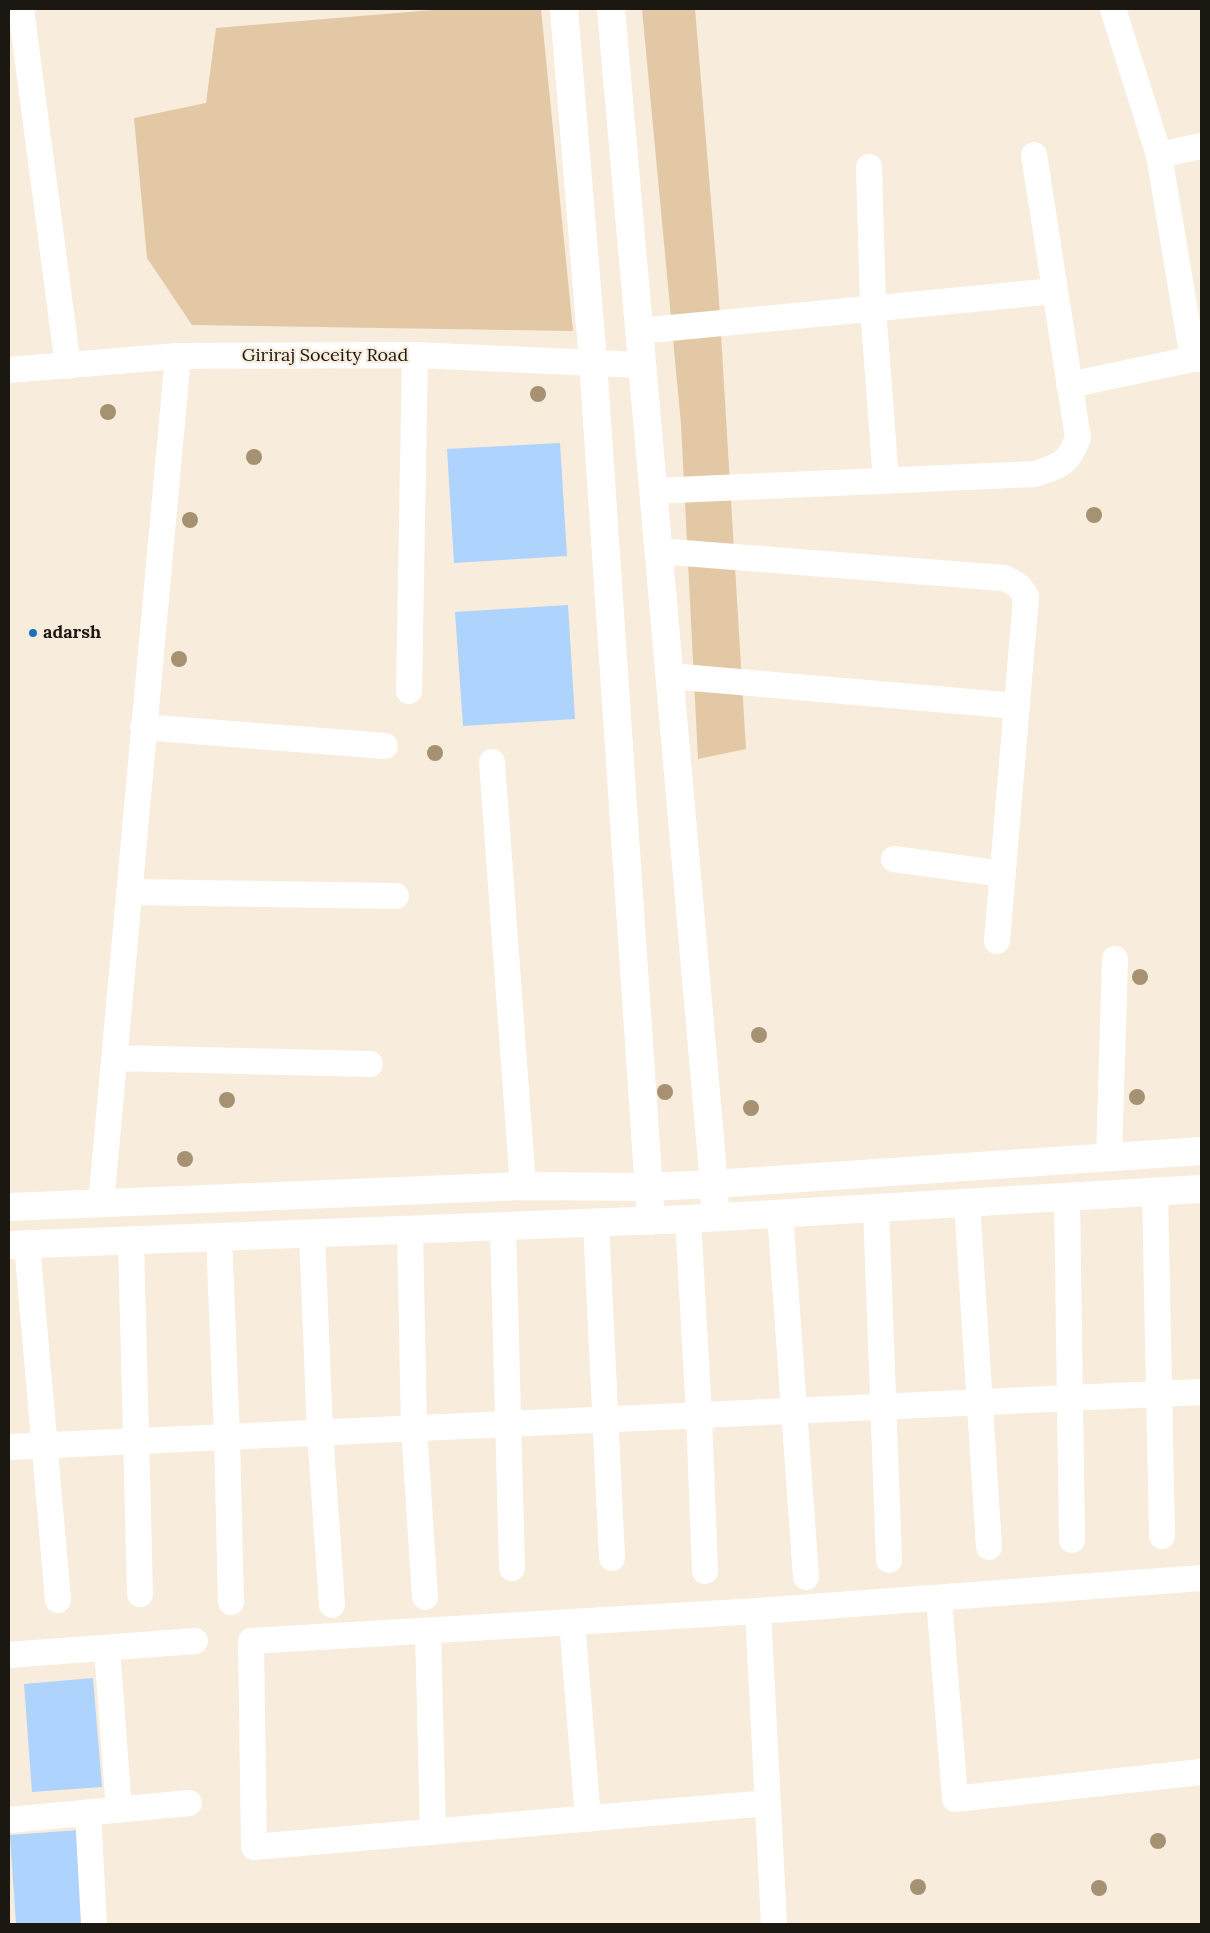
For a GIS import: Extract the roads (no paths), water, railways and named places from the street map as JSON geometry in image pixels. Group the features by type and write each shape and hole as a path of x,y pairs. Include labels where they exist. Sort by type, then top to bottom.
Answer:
{"street":[{"path":"21,9 18,56 68,366"},
{"path":"564,9 593,362 651,1221"},
{"path":"611,9 714,1184 715,1217"},
{"path":"1069,385 1197,359 1159,155 1113,9"},
{"path":"1159,155 1201,146"},
{"path":"653,491 1035,474 1056,467 1071,455 1078,438 1034,155"},
{"path":"870,167 873,308 886,481"},
{"path":"639,331 1055,291"},
{"path":"409,691 415,355"},
{"name":"Giriraj Soceity Road","path":"9,370 178,356 415,355 642,365"},
{"path":"101,1204 178,356"},
{"path":"658,551 1004,578 1014,582 1022,589 1026,597 997,941"},
{"path":"670,676 1017,706"},
{"path":"144,727 385,746"},
{"path":"492,762 523,1186"},
{"path":"894,859 1002,874"},
{"path":"129,892 396,896"},
{"path":"1109,1157 1115,959"},
{"path":"115,1058 370,1064"},
{"path":"9,1207 523,1186 648,1187 714,1184 1201,1151"},
{"path":"58,1600 44,1445 18,1245 651,1221 1201,1189"},
{"path":"1155,1192 1162,1536"},
{"path":"1067,1197 1072,1540"},
{"path":"967,1202 988,1548"},
{"path":"876,1208 889,1560"},
{"path":"780,1214 806,1578"},
{"path":"688,1219 700,1414 705,1571"},
{"path":"596,1223 612,1558"},
{"path":"503,1226 512,1568"},
{"path":"410,1230 414,1428 425,1597"},
{"path":"312,1234 320,1432 332,1605"},
{"path":"219,1237 231,1602"},
{"path":"131,1240 140,1594"},
{"path":"9,1447 1158,1392 1201,1392"},
{"path":"768,1803 254,1847 251,1641 758,1612 1201,1578"},
{"path":"939,1598 955,1800 1201,1772"},
{"path":"758,1612 774,1924"},
{"path":"572,1622 588,1819"},
{"path":"428,1631 433,1832"},
{"path":"9,1655 195,1641"},
{"path":"106,1648 119,1810"},
{"path":"9,1820 189,1803"},
{"path":"88,1814 94,1924"}],"place":[{"name":"adarsh","path":"33,633"}]}
